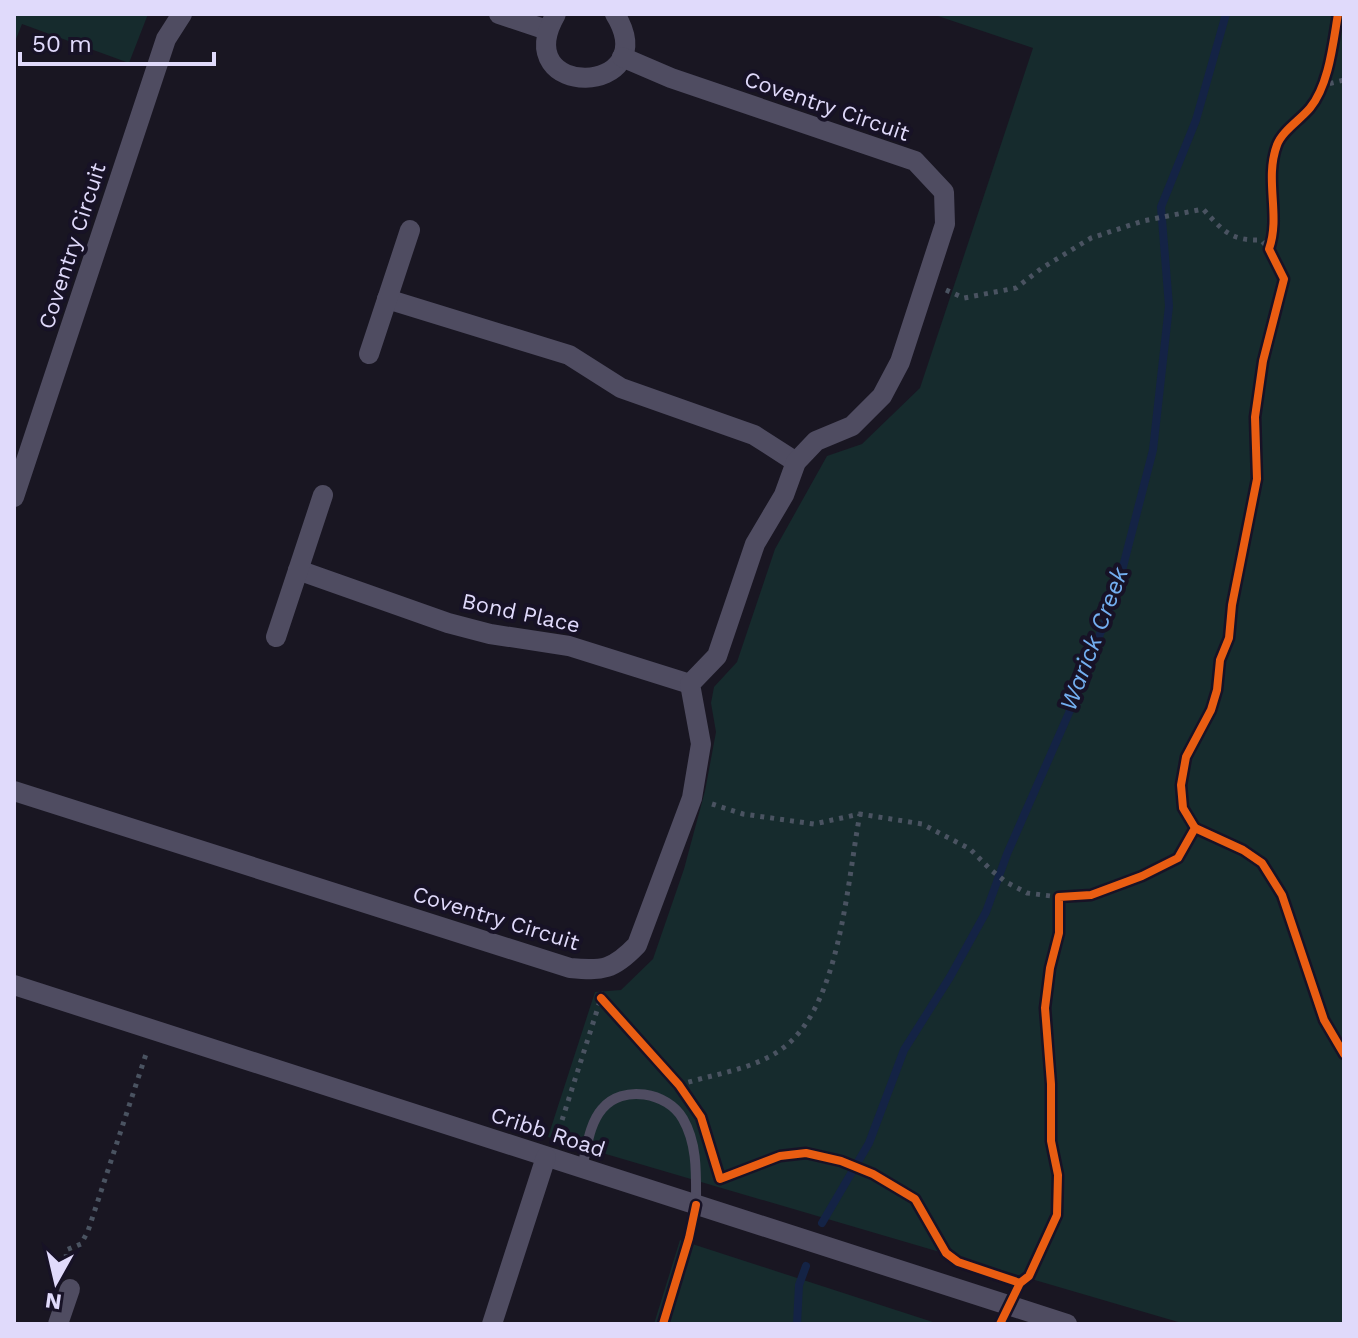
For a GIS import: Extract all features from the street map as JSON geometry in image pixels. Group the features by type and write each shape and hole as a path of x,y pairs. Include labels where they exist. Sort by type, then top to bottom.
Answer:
{"street":[{"name":"Coventry Circuit","path":"14,497 166,39 182,14"},
{"path":"499,14 551,22 546,44 550,58 559,70 572,78 587,80 601,77 613,69 622,57 625,42 623,26 615,14"},
{"name":"Coventry Circuit","path":"14,791 570,968 598,971 619,963 637,945 692,798 701,744 690,684 717,656 755,544 784,495 796,462 816,441 852,426 882,396 900,362 945,224 944,192 915,161 671,78 622,57"},
{"path":"369,354 410,230"},
{"path":"387,299 569,355 621,388 754,435 796,462"},
{"path":"276,637 323,495"},
{"name":"Bond Place","path":"298,570 448,623 490,634 569,646 690,684"},
{"name":"Cribb Road","path":"14,985 1067,1324"},
{"path":"492,1324 546,1157"},
{"path":"58,1324 70,1289"}],"lane":[{"path":"582,1167 594,1121 603,1106 625,1096 640,1094 656,1097 674,1108 687,1129 696,1163 696,1205"}],"path":[{"path":"1316,96 1325,73"},
{"path":"1320,86 1344,80"},
{"path":"927,281 964,298 1016,288 1091,238 1169,214 1203,209 1220,228 1241,241 1261,240 1274,259"},
{"path":"1269,249 1273,237"},
{"path":"692,798 743,814 814,824 860,814 922,824 970,849 1006,882 1027,893 1075,896"},
{"path":"679,1085 747,1065 782,1048 809,1020 837,948 860,814"},
{"path":"1059,897 1059,909"},
{"path":"546,1157 556,1140 601,998 598,971"},
{"path":"601,998 611,1009"},
{"path":"70,1289 66,1250 81,1244 88,1231 148,1046"},
{"path":"669,1074 686,1096"}],"green space":[{"path":"14,14 148,14 129,63 22,24 14,44"},
{"path":"932,14 1344,14 1344,1324 1185,1324 548,1137 595,992 621,990 653,959 684,869 705,791 716,732 711,703 714,687 737,662 775,549 827,456 862,444 920,388 1033,48"},
{"path":"680,1240 939,1324 654,1324"}],"waterway":[{"name":"Warick Creek","path":"822,1223 869,1143 904,1050 986,912 1007,854 1072,706 1117,590 1153,450 1169,306 1161,207 1196,120 1226,14"},
{"name":"Warick Creek","path":"797,1324 799,1285 806,1266"}],"cycle path":[{"path":"1000,1324 1020,1283 1029,1276 1057,1215 1058,1175 1051,1141 1051,1084 1045,1008 1050,968 1059,933 1059,897 1091,895 1142,876 1178,858 1195,828 1183,808 1181,785 1186,757 1211,710 1220,660 1229,638 1232,605 1257,479 1255,417 1263,361 1284,279 1269,249 1273,223 1273,158 1279,140 1310,108 1322,88 1338,14"},
{"path":"1195,828 1243,850 1262,863 1282,895 1324,1020 1344,1054"},
{"path":"601,998 679,1085 701,1117 720,1179 780,1156 806,1153 841,1161 873,1174 915,1199 946,1253 958,1262 1020,1283"},
{"path":"663,1324 696,1205"}]}
